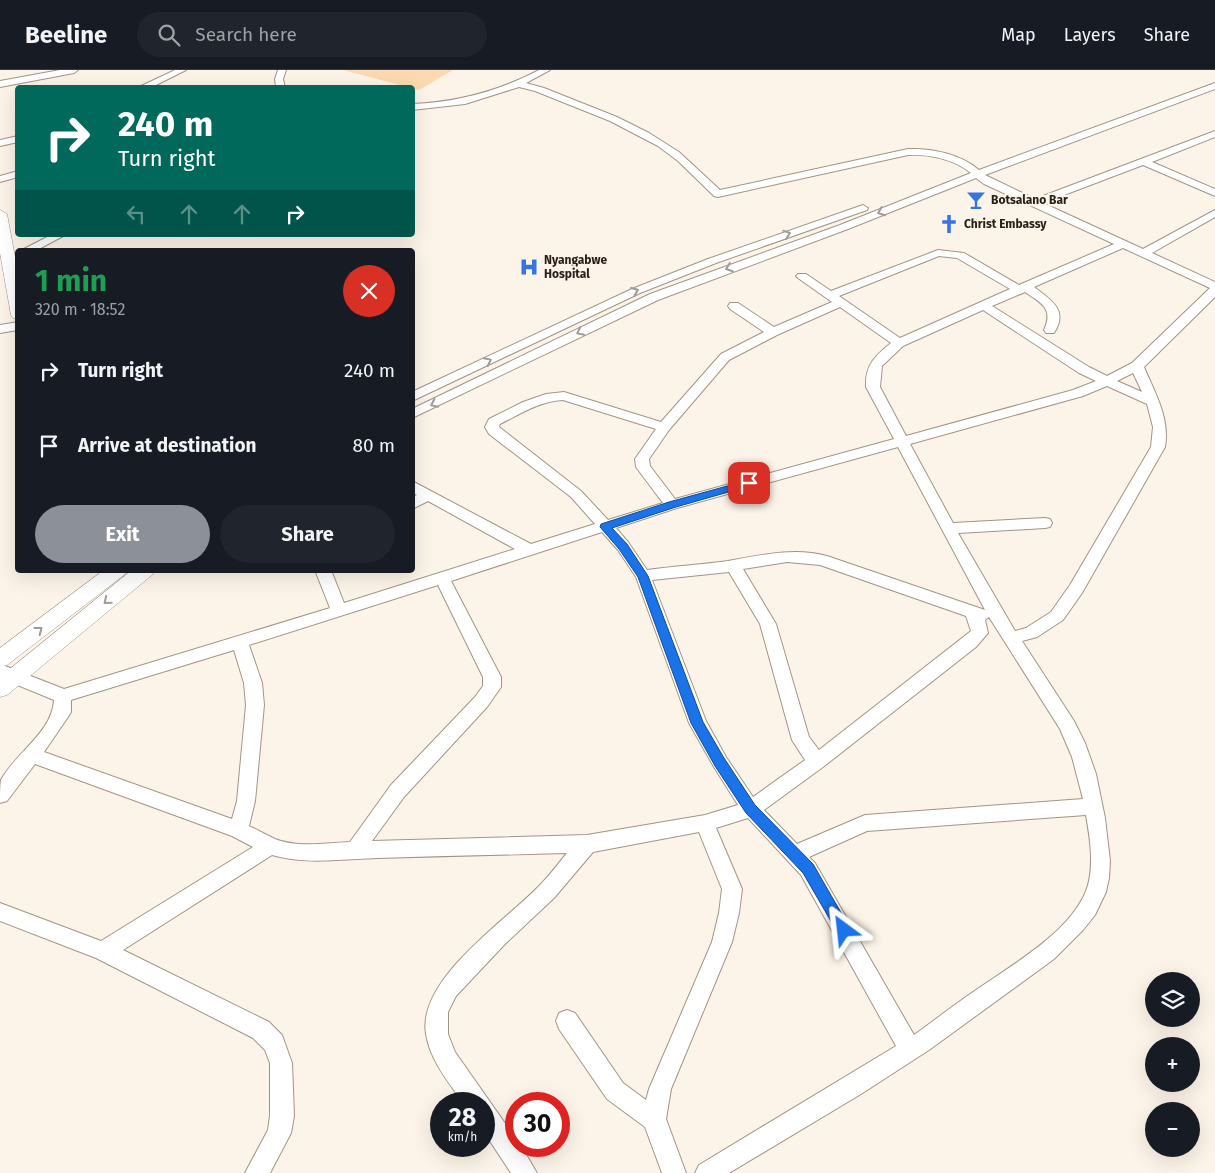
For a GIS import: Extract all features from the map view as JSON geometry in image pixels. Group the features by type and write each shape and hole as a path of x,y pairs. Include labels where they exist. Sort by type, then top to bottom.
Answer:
{"main road":[{"path":"0,214 13,257 15,280"},
{"path":"0,660 113,573"},
{"path":"4,679 141,573"}],"street":[{"path":"0,84 74,70"},
{"path":"148,85 182,70"},
{"path":"280,85 279,79 282,70"},
{"path":"415,107 472,100 520,84 544,71"},
{"path":"520,84 584,106 645,136 674,154 718,194 901,154 918,152 934,155 974,170 988,182 1215,286"},
{"path":"415,396 636,290 974,170 1057,144 1215,86"},
{"path":"1034,203 1142,160 1212,137"},
{"path":"0,143 15,140"},
{"path":"1142,160 1215,193"},
{"path":"415,413 654,297 844,227 974,170"},
{"path":"0,179 15,175"},
{"path":"1142,253 1215,213"},
{"path":"32,248 56,237"},
{"path":"707,1173 910,1050 1026,967 1061,937 1085,913 1098,890 1100,855 1093,806 1085,768 1073,736 1065,720 999,620 873,387 871,373 875,364 899,343 1122,244"},
{"path":"672,505 643,467 642,459 664,427 724,357 835,300 938,253 960,255 1054,309 1056,316 1050,330"},
{"path":"802,276 899,343"},
{"path":"4,679 63,696 672,505 1078,393 1137,366 1215,290"},
{"path":"734,306 773,332"},
{"path":"984,306 1084,370 1150,401"},
{"path":"0,328 15,326"},
{"path":"1010,638 1031,633 1057,616 1076,588 1158,447 1161,437 1160,424 1137,366"},
{"path":"664,427 564,396 543,398 494,422 492,427 494,431 576,494 623,546 643,576 698,723 720,762 751,809 808,869 910,1050"},
{"path":"415,488 529,550"},
{"path":"415,502 428,495"},
{"path":"949,528 1045,523"},
{"path":"643,576 733,565 793,555 805,556 999,620"},
{"path":"733,565 768,624 801,740 817,762"},
{"path":"324,573 339,611"},
{"path":"356,850 367,830 388,803 481,702 492,687 492,678 442,578"},
{"path":"32,754 239,830 270,846 287,851 312,854 356,850 587,844 705,823 751,809 817,762 970,643 980,633 973,613"},
{"path":"239,830 246,801 255,705 253,683 240,642"},
{"path":"0,795 51,730 62,712 63,696"},
{"path":"795,854 865,823 1093,806"},
{"path":"674,1173 654,1119 660,1089 722,942 732,890 705,823"},
{"path":"469,1092 446,1059 437,1034 438,1012 448,989 498,937 547,892 587,844"},
{"path":"103,951 270,846"},
{"path":"0,912 103,951 261,1030 274,1043 281,1063 282,1116 279,1132 258,1173"},
{"path":"567,1021 616,1091 654,1119"},
{"path":"495,1128 525,1173"}],"shaded area":[{"path":"343,70 453,70 419,90 415,89 415,85 400,85"}],"place":[{"name":"Botsalano Bar","path":"976,200"},
{"name":"Christ Embassy","path":"949,224"},
{"name":"Nyangabwe Hospital","path":"529,267"}],"route":[{"path":"749,483 605,527 623,546 643,576 698,723 720,762 751,809 808,869 844,930"}]}
